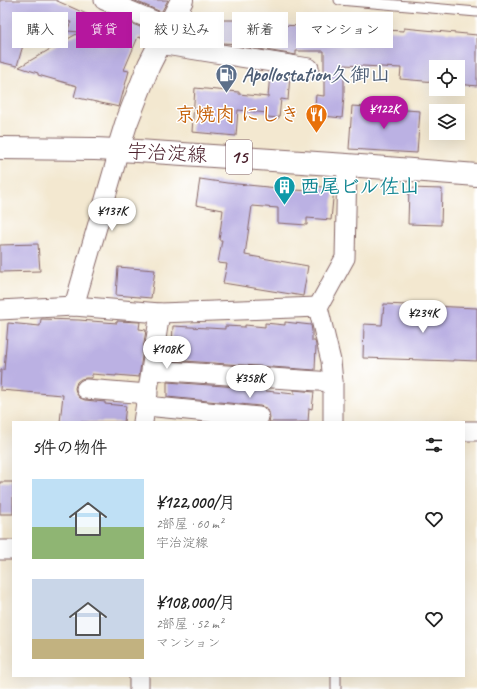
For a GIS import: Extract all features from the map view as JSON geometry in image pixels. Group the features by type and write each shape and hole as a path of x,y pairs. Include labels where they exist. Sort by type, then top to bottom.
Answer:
{"main road":[{"path":"176,12 182,0"},
{"path":"118,150 126,124 146,72 158,48"},
{"name":"宇治淀線","path":"0,148 118,150 477,175"}],"street":[{"path":"104,0 140,22"},
{"path":"218,48 309,68"},
{"path":"74,306 118,150"},
{"path":"333,421 332,361 318,307 345,258 347,165"},
{"path":"0,310 74,306 160,313 318,307"},
{"path":"146,407 160,313"},
{"path":"152,370 333,382"},
{"path":"86,389 146,407 259,417"},
{"path":"465,431 477,431"},
{"path":"0,550 12,550"},
{"path":"139,677 139,689"}],"lane":[{"path":"339,0 477,12"},
{"path":"336,677 336,689"}],"building":[{"path":"0,0 55,0 82,12 76,12 76,32 68,31 71,22 68,22 68,12 12,12 12,48 22,48 17,66 0,62"},
{"path":"133,0 168,0 161,12"},
{"path":"224,20 232,20 232,44 224,43"},
{"path":"132,24 140,27 140,38 138,37 124,70 129,71 119,107 74,97 77,86 38,75 38,73 19,67 52,48 68,48 68,39 76,34 76,48 132,48"},
{"path":"288,25 296,26 296,48 393,48 393,30 404,31 404,28 477,35 477,86 465,85 465,60 429,60 429,81 400,79 401,68 344,65 342,118 314,115 316,95 324,96 324,51 296,51 296,55 259,49 288,48"},
{"path":"270,73 290,76 288,100 281,99 279,118 266,117 267,113 238,110 236,136 192,132 195,88 239,92 239,94 268,97"},
{"path":"352,106 420,111 417,153 349,149"},
{"path":"200,179 278,189 312,191 312,186 334,188 331,220 307,218 307,225 278,223 278,208 252,206 245,255 308,266 303,296 223,283 227,264 218,263 222,240 219,240 223,210 196,205"},
{"path":"409,188 442,189 441,225 408,224"},
{"path":"38,244 40,271 0,272 0,245"},
{"path":"118,267 155,270 151,298 116,295"},
{"path":"384,304 477,308 477,361 363,358 364,324 382,325"},
{"path":"41,319 117,323 117,321 140,322 139,329 146,330 139,377 92,374 92,378 81,379 77,382 75,388 76,393 80,398 85,400 126,406 124,421 60,421 63,395 0,390 1,370 4,370 8,323 40,326"},
{"path":"285,322 311,325 312,341 315,341 316,345 315,370 169,360 173,326 225,329 225,326 245,327 245,325 265,327 265,323 285,325"},
{"path":"167,382 266,389 266,391 294,394 294,390 314,392 312,409 309,408 308,421 269,421 269,412 266,408 260,406 167,397"},
{"path":"0,482 12,482 12,514 0,514"}],"place":[{"name":"Apollostation久御山","path":"227,94"},
{"name":"京焼肉 にしき","path":"316,134"},
{"name":"西尾ビル佐山","path":"285,206"}]}
